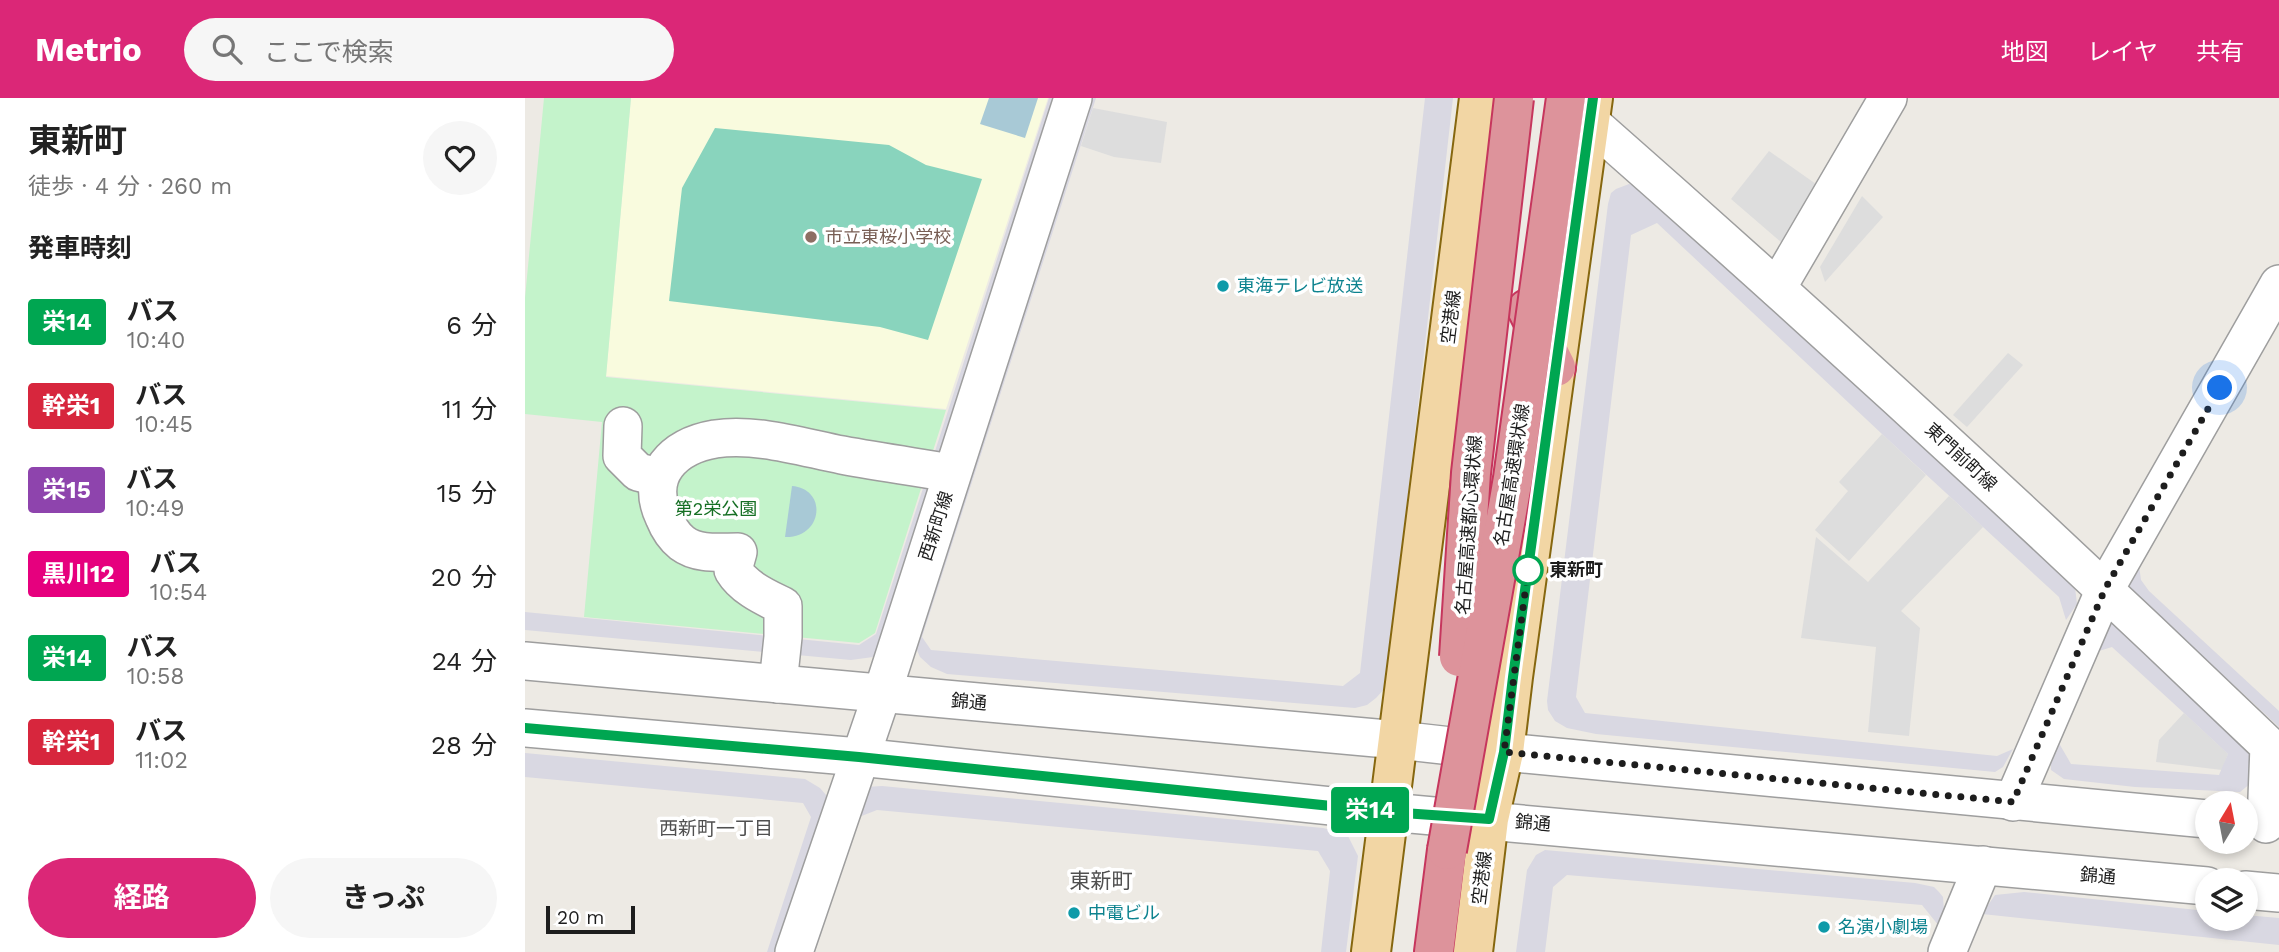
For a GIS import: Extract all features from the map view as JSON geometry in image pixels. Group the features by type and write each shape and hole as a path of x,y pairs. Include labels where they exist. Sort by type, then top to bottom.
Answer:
{"highway":[{"name":"名古屋高速都心環状線","path":"1434,952 1447,850 1471,473 1514,98"},
{"path":"1547,98 1527,308 1556,367"},
{"name":"名古屋高速環状線","path":"1447,850 1583,106"}],"main road":[{"name":"空港線","path":"1371,952 1479,98"},
{"name":"空港線","path":"1473,952 1489,819 1504,752 1556,367 1583,106"}],"street":[{"name":"西新町線","path":"794,952 882,694 1073,98"},
{"path":"1777,288 1888,98"},
{"name":"東門前町線","path":"1583,106 2105,589 2269,746 2263,824"},
{"path":"2013,802 2105,589 2279,284"},
{"path":"623,426 622,456 638,472 658,477"},
{"path":"778,684 783,606 756,592 737,577 733,570 739,552 703,552 683,544 671,532 657,494 658,477 671,458 715,439 742,438 953,473"},
{"name":"錦通","path":"525,660 1398,740 2195,818"},
{"name":"錦通","path":"525,728 859,757 1389,812 2195,885"},
{"path":"1947,952 1983,865"},
{"path":"2258,891 2279,893"}],"shaded area":[{"name":"市立東桜小学校","path":"631,98 1048,98 946,409 606,376"},
{"path":"1049,98 1059,98 880,646 873,657 851,660 525,630 525,612 859,645 876,634"},
{"path":"1085,98 1096,98 922,637 931,650 1343,686 1360,673 1425,98 1453,98 1386,687 1367,705 1355,708 947,674 931,667 920,657 913,641"},
{"path":"1093,108 1167,122 1161,163 1114,157 1081,146"},
{"path":"1769,151 1823,189 1782,243 1731,199"},
{"path":"1629,184 1641,187 1650,194 2075,587 2077,604 2066,620 2059,597 1657,223 1631,235 1576,697 1585,713 1997,756 2013,749 2003,767 1995,772 1596,734 1567,728 1555,721 1548,710 1547,701 1608,204 1611,193"},
{"path":"1862,196 1883,217 1825,282 1820,267"},
{"path":"2008,353 2023,365 1967,427 1953,415"},
{"path":"1882,434 1926,475 1849,561 1815,530 1848,491 1839,482"},
{"path":"1949,496 1983,527 1901,611 1920,628 1909,736 1868,732 1876,647 1801,638 1816,537 1868,582"},
{"path":"2138,558 2141,580 2149,591 2279,711 2279,727 2132,591 2129,586 2132,569"},
{"path":"2114,622 2257,759 2251,783 2241,791 2135,787 2064,779 2051,770 2050,753 2056,738 2071,764 2219,775 2228,754 2112,647 2089,654 2109,624"},
{"path":"2184,713 2228,754 2222,770 2156,762 2159,740"},
{"path":"525,753 805,779 820,788 828,802 783,952 767,952 811,817 803,803 525,777"},
{"path":"882,786 1323,828 1340,832 1348,836 1358,856 1346,952 1321,952 1330,871 1318,851 877,810 859,817 815,952 804,952 866,787"},
{"path":"1545,850 1915,883 1934,887 1943,897 1944,911 1939,926 1922,905 1567,875 1553,887 1545,952 1516,952 1527,870 1536,855"},
{"path":"2024,892 2195,910 2195,931 2258,931 2258,916 2279,918 2279,945 1982,914 1995,895"}],"green space":[{"name":"第2栄公園","path":"544,98 631,98 606,377 946,410 875,633 859,643 584,617 602,422 525,414 525,298"},
{"path":"715,128 889,145 926,165 982,179 928,340 880,327 669,301 682,188"}],"water":[{"path":"989,98 1038,98 1025,138 980,124"},
{"path":"792,486 804,489 811,495 816,504 816,513 807,530 785,537"}],"bus line":[{"name":"栄14","path":"525,728 859,757 1389,812 1489,819 1504,752 1593,98"}],"place":[{"name":"市立東桜小学校","path":"811,237"},
{"name":"東海テレビ放送","path":"1223,286"},
{"name":"東新町","path":"1528,570"},
{"name":"中電ビル","path":"1074,913"},
{"name":"名演小劇場","path":"1824,927"}],"district":[{"name":"西新町一丁目","path":"716,828"},
{"name":"東新町","path":"1101,881"}],"route":[{"path":"1528,570 1504,752 2013,802 2105,589 2220,388"}]}
